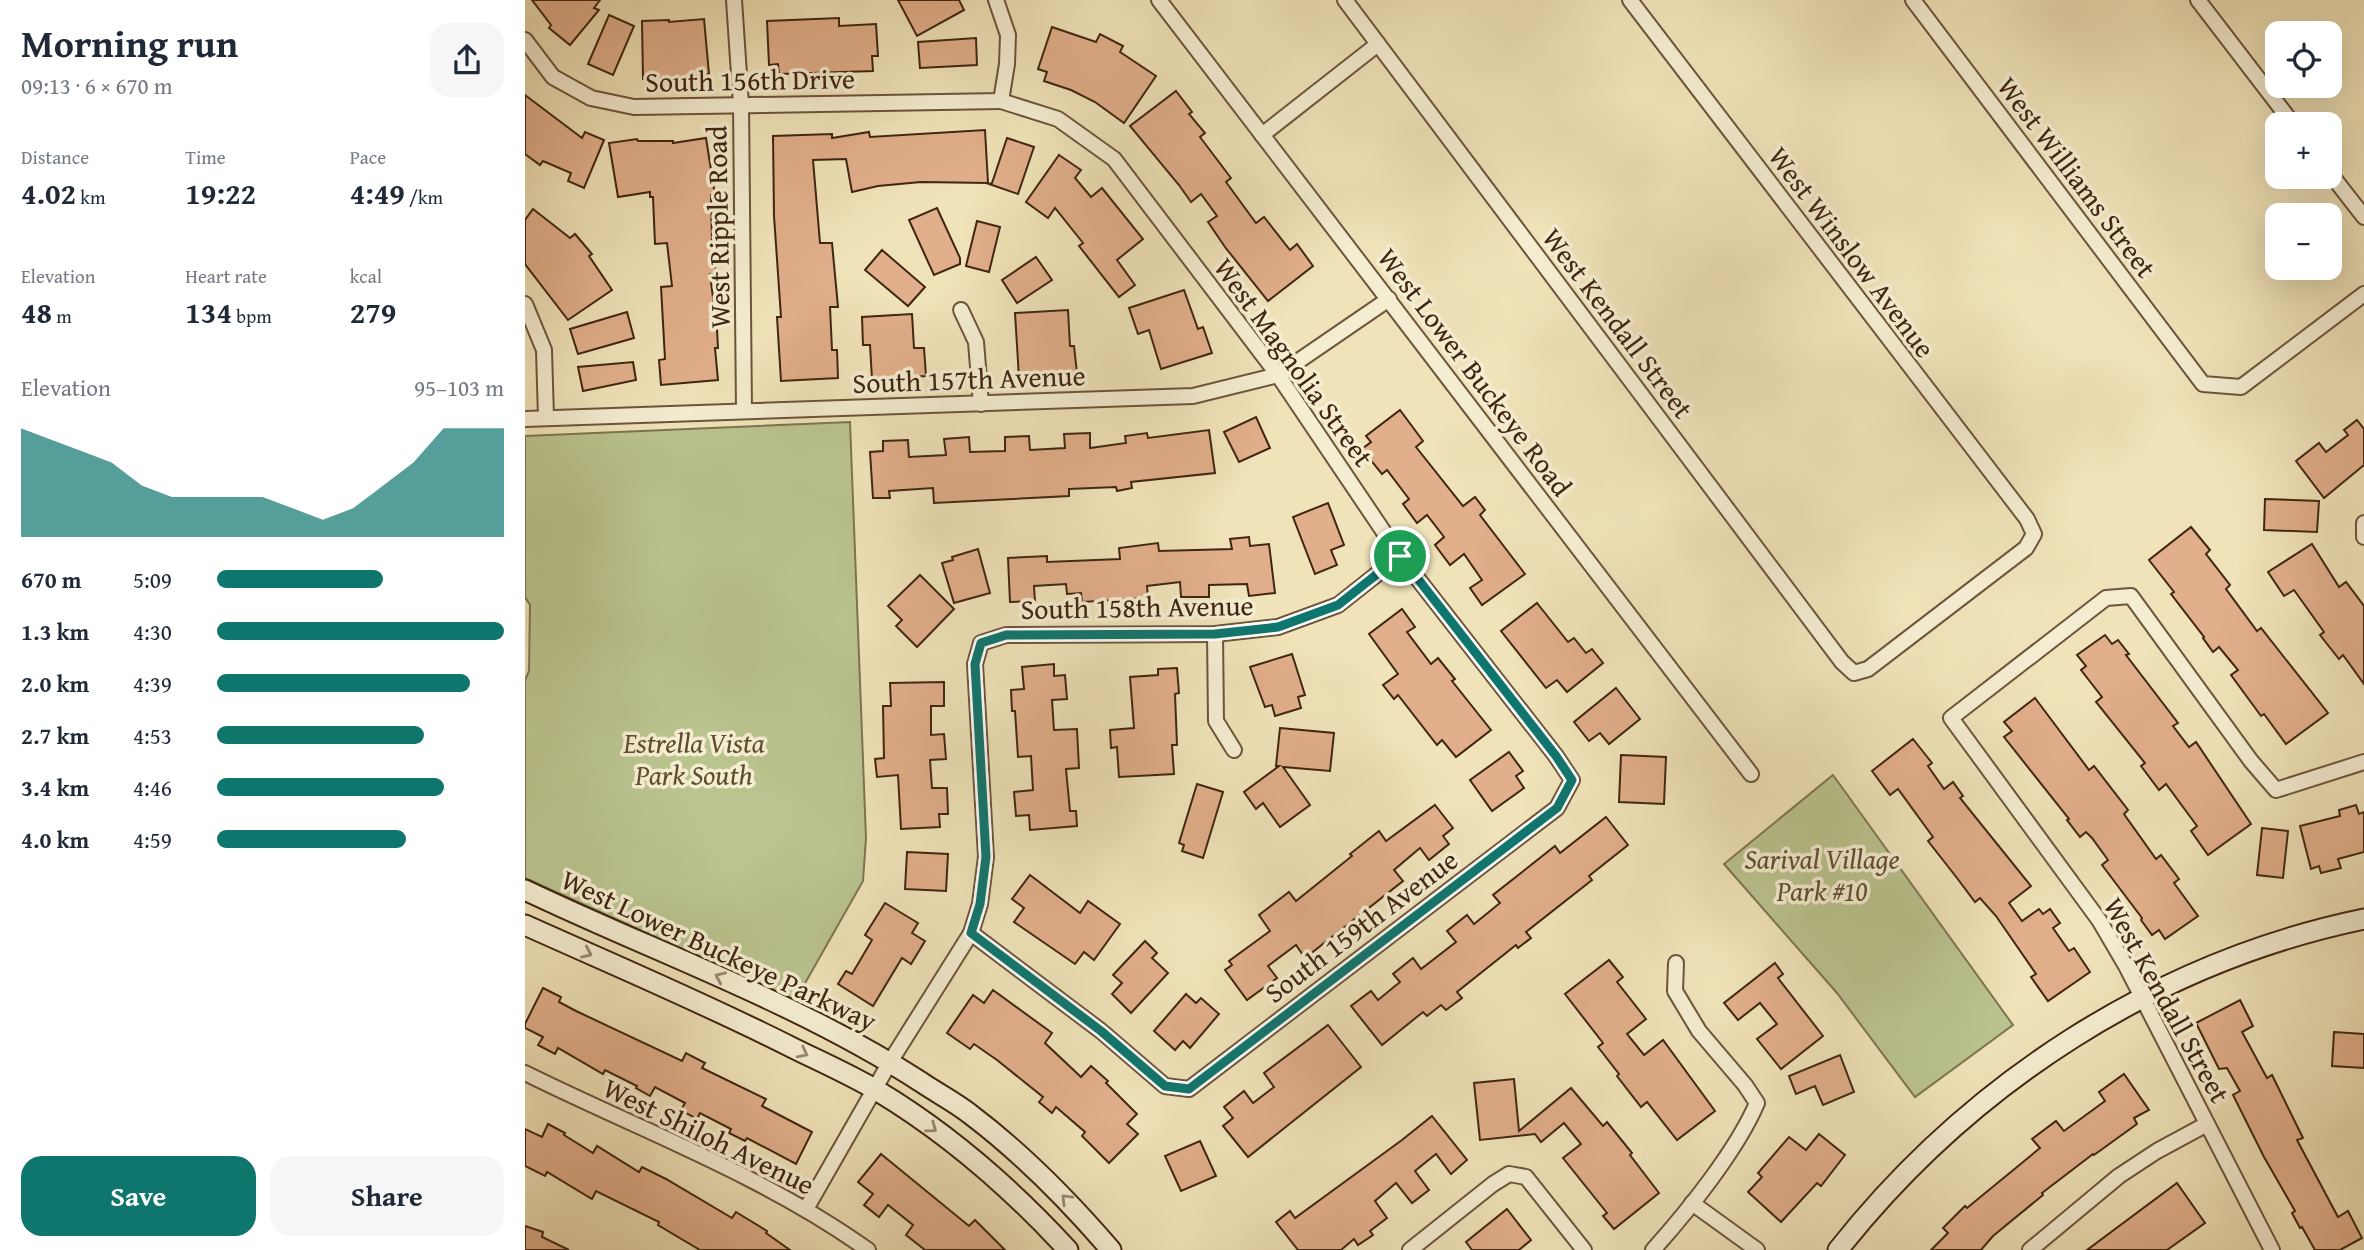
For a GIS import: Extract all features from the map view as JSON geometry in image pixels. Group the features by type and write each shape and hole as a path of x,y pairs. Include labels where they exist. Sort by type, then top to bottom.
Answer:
{"main road":[{"name":"West Lower Buckeye Parkway","path":"525,890 812,1018 890,1062 969,1113 1007,1145 1069,1201 1111,1250"},
{"path":"1838,1250 1887,1193 1952,1129 1988,1098 2081,1032 2181,979 2238,956 2295,936 2364,919"},
{"name":"West Lower Buckeye Parkway","path":"525,925 742,1023 875,1090 925,1122 983,1167 1022,1202 1068,1250"}],"street":[{"name":"West Ripple Road","path":"734,0 741,104 744,411"},
{"path":"996,0 1008,35 1001,101"},
{"name":"West Lower Buckeye Road","path":"1159,0 1751,774"},
{"name":"West Kendall Street","path":"1345,0 1842,662 1854,673"},
{"name":"West Winslow Avenue","path":"1630,0 2027,519 2034,534 2026,548 1868,669 1854,673"},
{"name":"West Williams Street","path":"1913,0 2203,384 2241,387 2364,295"},
{"path":"2198,0 2284,112"},
{"name":"South 156th Drive","path":"525,40 553,77 591,98 634,107 1001,101"},
{"path":"1262,135 1378,44"},
{"name":"West Magnolia Street","path":"1001,101 1058,119 1114,159 1278,375 1400,556 1572,780"},
{"path":"2342,189 2364,217"},
{"name":"South 157th Avenue","path":"525,419 1193,396 1278,375 1389,299"},
{"path":"525,304 544,350 546,418"},
{"path":"961,310 976,342 981,404"},
{"name":"South 158th Avenue","path":"971,933 980,904 986,857 975,664 981,643 1006,635 1215,634 1278,627 1338,605 1400,556"},
{"name":"West Kendall Street","path":"2272,1250 2143,998 2099,920 1951,718 2106,598 2131,596 2251,761 2276,790 2364,762"},
{"path":"1215,634 1216,721 1234,750"},
{"name":"South 159th Avenue","path":"971,933 1101,1031 1165,1086 1189,1089 1557,808 1572,780"},
{"path":"806,1209 890,1062 971,933"},
{"path":"1654,1250 1692,1203 1748,1124 1757,1102 1699,1031 1675,991 1676,963"},
{"name":"West Shiloh Avenue","path":"525,1073 806,1209 867,1250"},
{"path":"2030,1250 2119,1176 2157,1151 2207,1124"},
{"path":"1410,1250 1509,1174 1526,1177 1584,1250"},
{"path":"1692,1203 1757,1250"}],"green space":[{"name":"Estrella Vista Park South","path":"850,422 866,838 863,881 795,1001 525,878 525,680 529,671 530,605 525,597 525,436"},
{"name":"Sarival Village Park #10","path":"1833,775 2013,1025 1915,1097 1837,993 1724,864"}],"building":[{"path":"532,0 600,0 594,8 599,10 570,45 549,28 551,25"},
{"path":"898,0 959,0 964,10 917,36"},
{"path":"609,15 634,26 613,75 588,64"},
{"path":"839,18 839,26 876,24 878,56 872,56 873,71 779,74 778,64 769,65 767,21"},
{"path":"704,19 709,74 643,79 642,21"},
{"path":"1052,27 1096,42 1100,34 1123,46 1120,52 1156,76 1124,123 1095,102 1044,81 1047,72 1038,69"},
{"path":"976,38 977,65 920,68 918,42"},
{"path":"1176,91 1192,112 1189,114 1205,133 1200,137 1231,178 1226,182 1256,223 1264,217 1290,250 1297,244 1313,266 1268,301 1208,222 1217,216 1201,194 1191,202 1130,126"},
{"path":"525,95 582,138 585,132 604,140 584,188 568,181 571,173 543,161 540,165 525,154"},
{"path":"985,130 988,183 921,182 878,186 852,192 846,159 813,160 820,243 832,243 838,307 830,307 832,350 837,350 838,378 781,381 773,136 832,134 832,138 869,132 870,137"},
{"path":"706,138 715,195 711,195 716,274 710,274 717,329 718,348 715,348 718,380 661,385 659,360 665,359 661,287 672,286 667,243 655,244 653,197 650,197 650,192 618,197 609,143 637,139 673,143"},
{"path":"1007,138 1034,147 1018,194 989,184 992,183"},
{"path":"1059,155 1081,170 1075,178 1091,197 1102,188 1143,239 1117,260 1135,285 1119,297 1079,246 1083,243 1055,208 1048,218 1026,202"},
{"path":"937,208 960,258 960,264 934,275 909,220"},
{"path":"533,209 570,238 575,234 592,254 589,256 612,290 568,320 525,264 525,220"},
{"path":"977,221 1000,227 989,272 966,266"},
{"path":"882,250 925,287 908,306 865,270"},
{"path":"1036,257 1052,280 1017,303 1002,280"},
{"path":"1184,290 1198,329 1203,327 1212,353 1161,369 1149,330 1138,334 1129,308"},
{"path":"1068,310 1070,346 1074,346 1077,373 1019,378 1015,313"},
{"path":"627,312 634,338 578,354 570,329"},
{"path":"912,314 914,348 924,348 926,376 872,379 870,345 863,345 862,317"},
{"path":"633,362 636,380 583,391 578,367"},
{"path":"1400,410 1423,441 1416,447 1463,506 1475,497 1485,510 1480,515 1525,574 1482,605 1470,588 1482,580 1464,554 1450,565 1435,545 1444,537 1427,515 1417,523 1403,504 1409,499 1387,470 1382,474 1362,449 1371,442 1366,436"},
{"path":"1256,417 1270,448 1239,462 1224,432"},
{"path":"2357,420 2364,429 2364,465 2324,498 2296,461 2319,443 2326,452 2348,435 2344,430"},
{"path":"1209,430 1215,473 1131,482 1132,488 1117,491 1116,487 1069,489 1069,496 934,503 933,488 889,491 890,498 873,498 870,452 883,451 883,441 908,440 909,457 946,455 944,439 969,437 970,452 1005,451 1005,437 1029,436 1030,450 1065,448 1064,434 1090,433 1090,448 1126,443 1125,436 1147,433 1148,438"},
{"path":"2265,499 2319,501 2317,532 2264,530"},
{"path":"1328,503 1344,545 1331,550 1337,565 1315,574 1293,517"},
{"path":"2191,527 2210,550 2206,554 2230,585 2226,589 2257,631 2261,628 2328,713 2286,744 2231,675 2238,670 2219,647 2213,652 2171,594 2174,592 2149,560"},
{"path":"1249,537 1250,546 1269,544 1275,593 1249,596 1247,584 1209,585 1209,597 1181,597 1180,582 1147,586 1148,598 1082,602 1081,593 1067,594 1066,584 1034,586 1035,601 1010,602 1008,558 1047,556 1047,562 1120,559 1119,548 1158,543 1159,551 1232,549 1230,539"},
{"path":"2312,544 2339,587 2346,582 2364,606 2364,684 2343,655 2339,659 2320,635 2324,632 2294,590 2284,596 2268,572"},
{"path":"978,549 990,593 954,603 942,563"},
{"path":"920,575 954,609 917,647 896,626 902,620 888,606"},
{"path":"1537,603 1568,642 1574,638 1586,653 1592,649 1603,663 1567,692 1557,680 1546,688 1501,631"},
{"path":"1402,609 1415,627 1407,632 1431,664 1438,658 1455,679 1452,681 1491,730 1456,757 1442,740 1437,745 1398,695 1394,699 1383,685 1398,674 1369,634"},
{"path":"2105,635 2112,644 2118,640 2129,654 2126,655 2178,723 2173,726 2189,747 2196,742 2251,824 2208,855 2191,831 2197,826 2166,784 2159,790 2141,766 2145,763 2096,702 2102,697 2081,670 2086,666 2077,655"},
{"path":"1292,654 1305,695 1298,697 1301,708 1275,716 1272,705 1265,707 1250,667"},
{"path":"1054,664 1054,676 1065,675 1067,699 1052,700 1054,730 1077,729 1079,768 1066,769 1070,811 1076,811 1077,826 1030,830 1029,815 1016,816 1014,792 1033,790 1031,756 1018,757 1011,690 1024,689 1022,667"},
{"path":"1177,668 1177,745 1172,745 1174,774 1119,777 1117,747 1111,748 1110,730 1134,728 1130,677 1158,675 1158,669"},
{"path":"944,682 944,706 931,706 931,735 944,734 946,759 930,760 932,788 947,788 948,814 939,814 940,827 901,829 898,775 877,777 875,759 884,758 883,706 891,706 890,683"},
{"path":"1616,688 1640,719 1609,744 1600,733 1589,741 1574,722"},
{"path":"2035,698 2089,770 2094,766 2128,810 2124,814 2156,859 2161,855 2179,879 2174,883 2198,916 2165,939 2159,930 2152,935 2102,865 2108,860 2092,838 2086,832 2080,837 2067,820 2069,819 2004,737 2012,731 2004,722"},
{"path":"1280,728 1334,733 1330,771 1283,767 1310,805 1280,827 1263,803 1256,809 1244,792 1279,766 1276,766"},
{"path":"1913,739 1932,763 1928,766 1944,789 1953,782 1963,796 1960,798 2031,886 2009,903 2022,921 2039,909 2043,914 2050,909 2060,923 2053,928 2069,951 2074,948 2090,972 2048,1001 2031,977 2036,974 1996,916 1980,898 1975,902 1928,841 1933,837 1898,789 1890,795 1872,771"},
{"path":"1509,752 1523,771 1516,776 1524,788 1492,811 1470,780"},
{"path":"1621,755 1666,757 1664,804 1619,802"},
{"path":"1197,784 1223,792 1203,858 1182,851 1184,845 1179,843"},
{"path":"1435,805 1453,828 1443,836 1449,844 1429,860 1420,848 1394,870 1403,881 1305,958 1296,945 1268,966 1277,978 1247,1000 1225,970 1232,965 1229,961 1270,931 1259,915 1289,892 1296,901 1379,831 1386,841"},
{"path":"2356,805 2359,814 2364,812 2364,852 2338,859 2341,868 2321,873 2319,866 2311,869 2300,826 2340,816 2339,810"},
{"path":"1606,817 1628,845 1589,876 1592,880 1526,932 1531,938 1518,948 1516,945 1457,992 1462,998 1446,1010 1441,1005 1427,1016 1423,1012 1382,1045 1351,1006 1371,991 1378,1000 1400,982 1393,974 1413,958 1421,969 1456,942 1447,931 1467,915 1474,924 1500,903 1493,895 1555,846 1560,853"},
{"path":"2262,828 2288,831 2283,878 2257,875"},
{"path":"907,852 948,854 946,891 905,889"},
{"path":"1030,875 1080,913 1088,901 1120,924 1094,960 1084,952 1075,964 1014,922 1024,908 1012,899"},
{"path":"885,903 918,923 912,933 925,941 911,964 902,958 873,1006 838,984 846,971 852,974 872,940 865,935"},
{"path":"1145,941 1157,953 1152,958 1168,973 1131,1013 1112,994 1122,983 1113,975"},
{"path":"1609,960 1623,977 1617,982 1646,1019 1627,1034 1644,1055 1663,1040 1715,1111 1677,1140 1647,1102 1641,1107 1617,1076 1619,1074 1598,1047 1603,1043 1565,994"},
{"path":"1775,963 1783,974 1778,978 1823,1036 1781,1069 1757,1039 1777,1024 1760,1003 1738,1020 1724,1003"},
{"path":"543,988 561,997 559,1002 576,1011 682,1061 686,1053 705,1063 702,1068 766,1099 762,1106 812,1132 796,1164 747,1138 745,1141 729,1133 731,1129 700,1113 697,1119 681,1110 685,1103 655,1087 650,1096 636,1088 637,1086 605,1070 603,1074 558,1048 555,1054 538,1045 543,1037 525,1028 525,1024"},
{"path":"993,990 1052,1033 1045,1043 1081,1077 1091,1066 1137,1114 1127,1124 1138,1134 1109,1163 1082,1136 1085,1132 1056,1107 1052,1113 1039,1102 1043,1097 997,1060 974,1044 970,1049 947,1033 973,995 984,1003"},
{"path":"1186,994 1196,1003 1201,998 1219,1014 1190,1048 1183,1041 1175,1050 1154,1031"},
{"path":"2240,1000 2253,1026 2242,1032 2267,1078 2272,1075 2303,1138 2297,1140 2338,1217 2348,1211 2362,1238 2340,1250 2315,1250 2302,1227 2300,1228 2292,1213 2295,1211 2233,1095 2240,1091 2227,1068 2219,1069 2196,1023"},
{"path":"1328,1025 1361,1067 1248,1157 1223,1126 1233,1118 1224,1107 1244,1091 1253,1103 1274,1087 1264,1073"},
{"path":"2334,1032 2364,1034 2364,1068 2332,1066"},
{"path":"1840,1055 1854,1092 1823,1105 1815,1086 1796,1094 1789,1076"},
{"path":"2124,1074 2149,1110 2134,1118 2137,1124 2042,1193 2043,1195 1993,1236 1981,1250 1931,1250 1948,1233 1943,1228 1965,1206 1967,1208 2040,1148 2032,1139 2056,1121 2064,1131 2105,1101 2099,1092"},
{"path":"1514,1079 1519,1131 1571,1088 1603,1126 1607,1122 1659,1193 1614,1229 1603,1216 1607,1213 1563,1158 1581,1144 1564,1123 1541,1142 1535,1134 1480,1140 1474,1083"},
{"path":"1432,1116 1467,1160 1451,1174 1436,1154 1415,1171 1429,1190 1412,1203 1396,1183 1375,1201 1387,1218 1370,1231 1373,1235 1358,1245 1354,1239 1341,1250 1298,1250 1276,1222 1290,1211 1295,1218"},
{"path":"548,1124 593,1153 597,1146 639,1172 642,1167 666,1179 732,1218 736,1212 767,1231 766,1233 790,1250 700,1250 658,1225 659,1222 596,1191 592,1199 547,1172 545,1176 525,1166 525,1129 542,1137"},
{"path":"1819,1134 1845,1155 1821,1186 1817,1183 1781,1222 1748,1192 1762,1177 1758,1173 1789,1137 1806,1150"},
{"path":"1200,1141 1216,1176 1181,1191 1165,1156"},
{"path":"881,1154 969,1226 975,1220 1005,1250 925,1250 906,1235 913,1225 888,1205 879,1217 864,1205 873,1194 858,1182"},
{"path":"2177,1183 2205,1223 2167,1250 2087,1250"},
{"path":"1507,1209 1531,1240 1519,1250 1472,1250 1466,1242"},
{"path":"525,1226 543,1232 542,1237 569,1250 525,1250"}],"route":[{"path":"1400,556 1572,780 1557,808 1189,1089 1165,1086 1101,1031 971,933 980,904 986,857 975,664 981,643 1006,635 1215,634 1278,627 1338,605 1400,556"}]}
